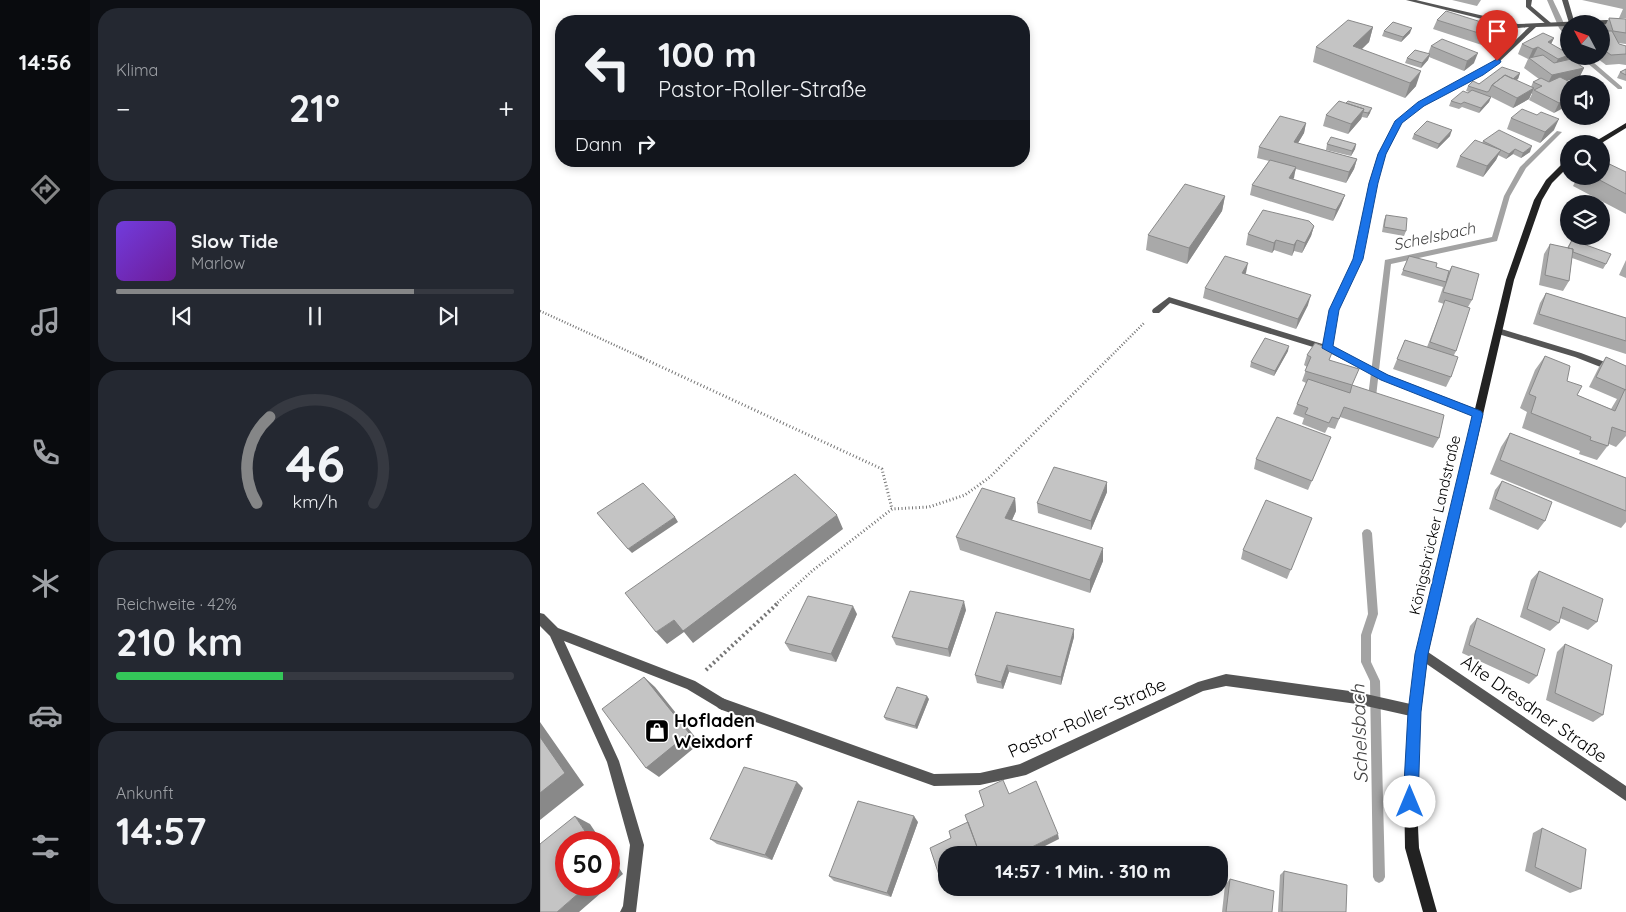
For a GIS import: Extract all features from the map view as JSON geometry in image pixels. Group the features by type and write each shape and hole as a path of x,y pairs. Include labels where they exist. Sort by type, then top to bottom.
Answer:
{"main road":[{"path":"1609,135 1626,125"},
{"name":"Königsbrücker Landstraße","path":"1430,912 1412,848 1410,786 1414,712 1422,654 1510,280 1538,200 1549,182 1560,171"}],"street":[{"path":"1409,0 1496,22 1534,26 1560,24"},
{"path":"1529,0 1528,6 1534,14 1552,24"},
{"path":"1565,0 1567,15"},
{"path":"1610,23 1626,23"},
{"path":"1327,348 1334,310 1358,259 1382,154 1399,121 1421,104 1480,74 1504,56 1534,26"},
{"path":"1156,311 1169,300 1327,348 1367,370 1478,414"},
{"path":"1498,331 1578,355 1626,374"},
{"path":"540,618 554,632 613,761 637,845 630,909 627,912"},
{"name":"Pastor-Roller-Straße","path":"554,632 691,685 722,704 934,780 980,779 1021,770 1202,686 1226,680 1369,701 1414,712"},
{"name":"Alte Dresdner Straße","path":"1422,654 1626,794"}],"path":[{"path":"540,311 882,469 892,509"},
{"path":"691,685 812,571 892,509 929,507 964,495 990,477 1156,311"}],"building":[{"path":"1446,11 1507,30 1498,39 1437,20"},
{"path":"1610,18 1626,19 1626,33 1613,31"},
{"path":"1348,20 1373,27 1353,46 1421,71 1410,83 1316,47"},
{"path":"1393,22 1412,28 1403,37 1384,31"},
{"path":"1610,31 1612,31 1619,44 1626,46 1626,54 1611,55"},
{"path":"1543,33 1554,38 1548,42 1560,49 1560,58 1558,59 1538,47 1533,49 1522,44"},
{"path":"1442,39 1478,53 1467,61 1431,46"},
{"path":"1415,50 1430,54 1422,63 1407,58"},
{"path":"1543,55 1554,63 1560,62 1560,65 1580,65 1584,68 1552,75 1529,58"},
{"path":"1502,67 1520,73 1513,79 1505,75 1492,85 1487,92 1468,86 1473,81 1479,84"},
{"path":"1626,69 1626,75 1620,72"},
{"path":"1505,75 1534,88 1517,98 1492,85"},
{"path":"1560,77 1560,102 1534,90 1542,86 1533,82 1541,78 1549,82"},
{"path":"1472,90 1491,97 1481,108 1464,102 1461,104 1451,101 1463,91 1468,93"},
{"path":"1339,101 1364,109 1351,124 1326,115"},
{"path":"1348,101 1372,108 1368,113 1363,112 1364,109 1346,103"},
{"path":"1522,109 1537,115 1541,112 1559,119 1545,132 1511,118"},
{"path":"1280,116 1306,123 1294,142 1357,159 1349,172 1259,147"},
{"path":"1427,121 1452,130 1439,144 1414,134"},
{"path":"1499,130 1532,146 1523,153 1515,149 1509,154 1483,141"},
{"path":"1331,137 1356,144 1352,151 1327,144"},
{"path":"1475,140 1501,150 1487,166 1460,156"},
{"path":"1270,160 1296,167 1289,178 1345,195 1336,210 1252,185"},
{"path":"1610,164 1626,172 1626,194 1609,185"},
{"path":"1185,184 1225,196 1189,248 1148,235"},
{"path":"1263,210 1309,221 1314,226 1305,243 1297,240 1294,245 1276,240 1274,243 1248,234"},
{"path":"1386,215 1407,218 1406,231 1384,227"},
{"path":"1550,244 1573,249 1569,281 1545,275"},
{"path":"1570,245 1586,245 1611,254 1606,264 1573,252 1573,249 1568,248"},
{"path":"1225,256 1248,263 1242,273 1311,295 1298,319 1205,288"},
{"path":"1409,256 1437,263 1436,267 1449,271 1446,282 1403,270"},
{"path":"1452,266 1479,274 1472,300 1443,292"},
{"path":"1546,293 1626,318 1626,341 1539,314"},
{"path":"1445,300 1470,308 1456,351 1430,342"},
{"path":"1265,338 1289,346 1275,371 1251,362"},
{"path":"1405,340 1458,357 1451,377 1397,359"},
{"path":"1315,343 1333,350 1329,360 1359,369 1352,385 1305,371 1311,357 1307,355"},
{"path":"1545,356 1570,366 1567,381 1582,386 1577,395 1615,411 1625,389 1626,432 1612,427 1608,446 1590,440 1591,437 1531,413 1536,397 1529,394"},
{"path":"1606,357 1626,366 1626,390 1596,377"},
{"path":"1308,379 1350,393 1352,385 1444,415 1439,438 1344,407 1339,419 1332,417 1329,423 1305,414 1308,408 1297,404"},
{"path":"1277,417 1331,437 1312,481 1256,459"},
{"path":"1510,433 1626,478 1626,511 1500,460"},
{"path":"1054,467 1107,482 1091,521 1037,503"},
{"path":"795,474 837,515 683,631 674,620 656,632 625,593"},
{"path":"1502,481 1552,502 1545,521 1495,499"},
{"path":"643,483 675,517 628,549 597,513"},
{"path":"982,488 1015,498 1005,518 1103,548 1090,580 956,537"},
{"path":"1266,500 1312,518 1291,570 1243,550"},
{"path":"1539,571 1603,599 1597,622 1563,607 1559,623 1527,609"},
{"path":"910,591 964,601 948,649 892,637"},
{"path":"808,596 853,606 831,654 785,643"},
{"path":"996,612 1074,629 1061,677 1007,665 1001,682 975,675"},
{"path":"1477,618 1545,649 1537,676 1469,645"},
{"path":"1565,644 1612,665 1603,715 1555,693"},
{"name":"Hofladen Weixdorf","path":"644,677 689,733 646,768 602,709"},
{"path":"897,687 927,696 915,726 884,717"},
{"path":"540,737 565,773 540,793"},
{"path":"744,767 797,782 765,855 710,839"},
{"path":"1003,780 1009,794 1036,781 1058,834 1034,846 977,846 965,815 984,806 979,791"},
{"path":"858,801 914,816 887,893 829,876"},
{"path":"575,816 585,831 556,831"},
{"path":"968,822 977,846 938,846 938,872 930,848 951,838 949,831"},
{"path":"1542,828 1586,849 1581,889 1535,867"},
{"path":"555,832 555,896 575,896 557,912 540,912 540,844"},
{"path":"1284,871 1347,885 1346,912 1282,912"},
{"path":"1230,879 1274,891 1272,912 1226,912"}],"waterway":[{"name":"Schelsbach","path":"1550,0 1560,23"},
{"name":"Schelsbach","path":"1593,65 1620,88"},
{"name":"Schelsbach","path":"1372,397 1388,262 1495,239 1507,196 1523,167 1559,132"},
{"name":"Schelsbach","path":"1367,533 1373,614 1366,635 1366,662 1375,681 1379,877"}],"place":[{"name":"Hofladen Weixdorf","path":"657,731"}],"route":[{"path":"1410,802 1414,712 1422,654 1478,414 1367,370 1327,348 1334,310 1358,259 1382,154 1399,121 1421,104 1480,74 1497,61"}]}
